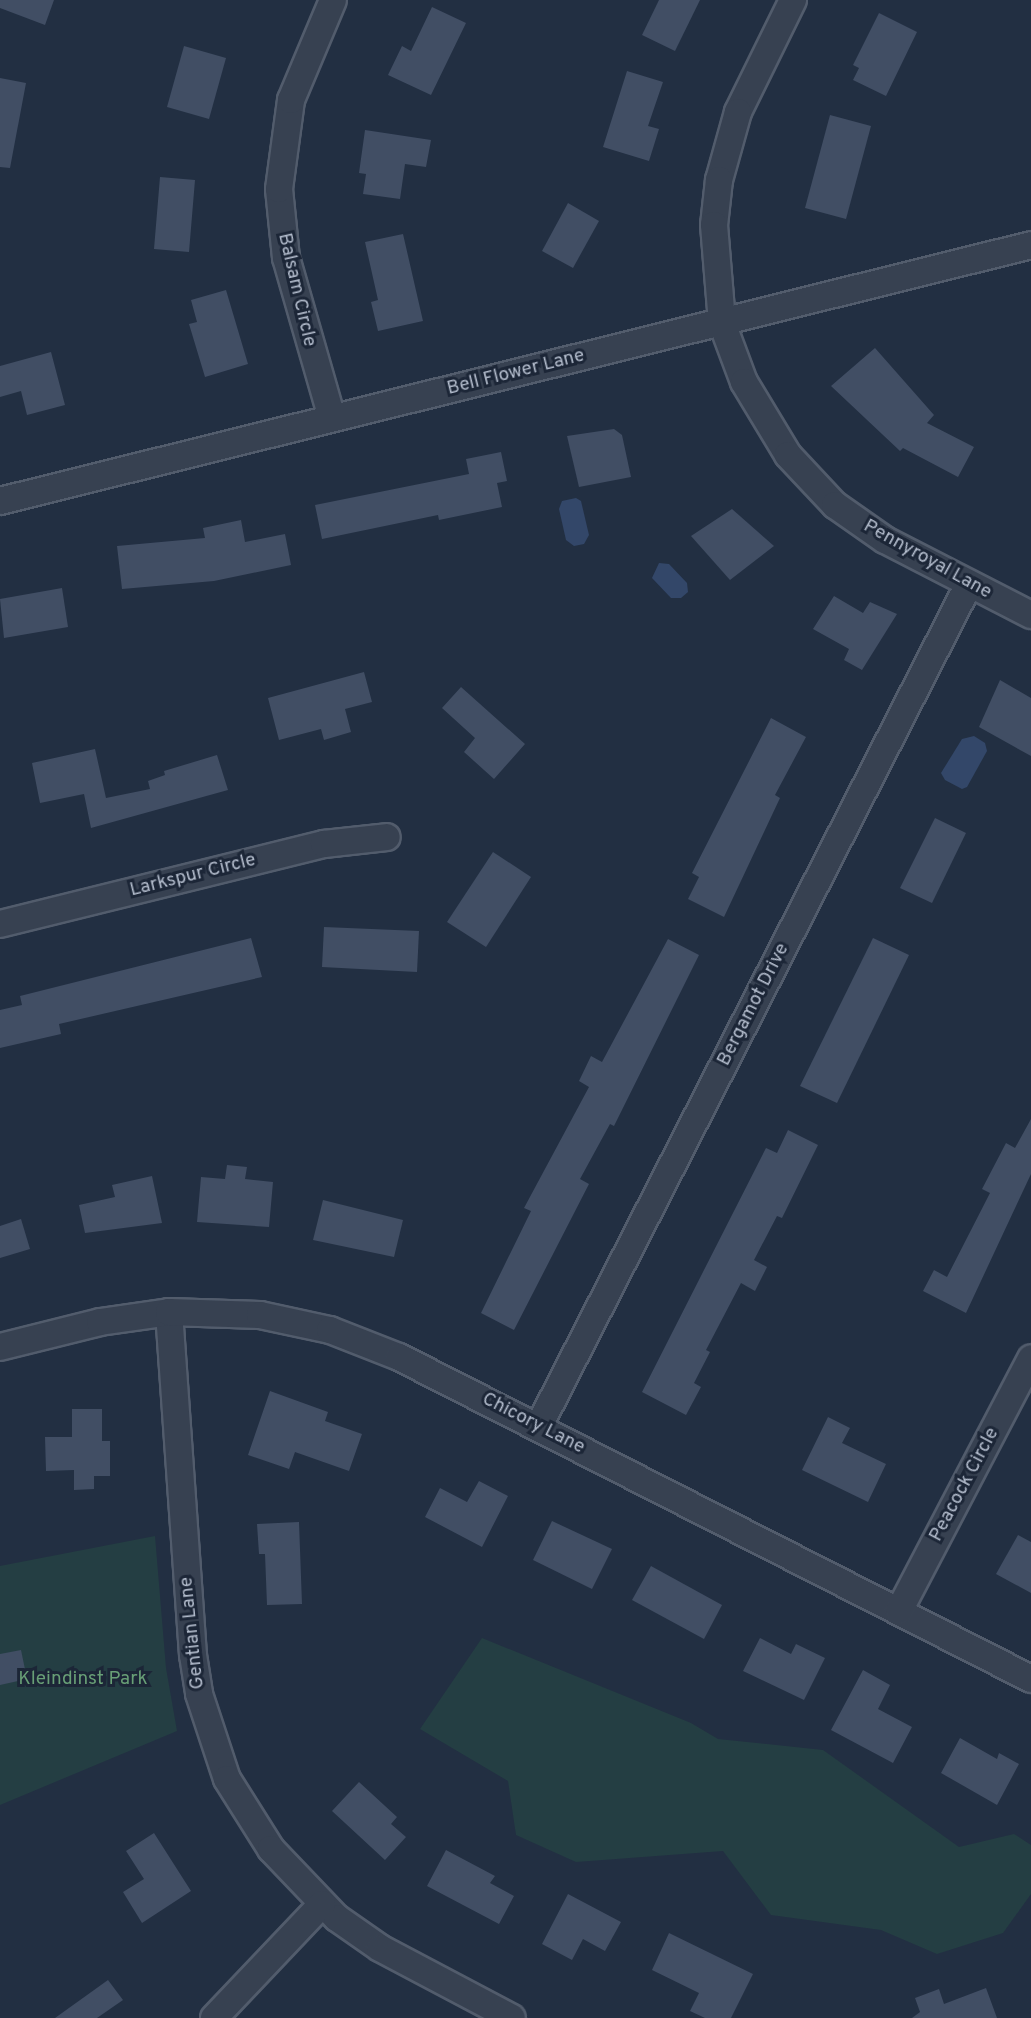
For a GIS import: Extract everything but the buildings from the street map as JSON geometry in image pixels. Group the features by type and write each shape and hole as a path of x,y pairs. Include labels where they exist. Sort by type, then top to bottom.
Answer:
{"street":[{"name":"Balsam Circle","path":"332,418 286,258 279,189 291,100 308,50 333,0"},
{"name":"Pennyroyal Lane","path":"793,0 738,112 724,158 714,225 722,323 744,382 769,429 810,480 877,535 1031,615"},
{"name":"Bell Flower Lane","path":"0,501 1031,245"},
{"name":"Bergamot Drive","path":"539,1426 969,584"},
{"name":"Larkspur Circle","path":"0,924 324,844 387,837"},
{"name":"Chicory Lane","path":"0,1347 100,1322 169,1312 260,1315 330,1330 399,1357 539,1426 1031,1679"},
{"name":"Gentian Lane","path":"169,1312 199,1694 227,1779 245,1812 271,1849 322,1904 380,1948 512,2018"},
{"name":"Peacock Circle","path":"899,1611 1031,1358"},
{"path":"214,2018 322,1904"}],"green space":[{"name":"Kleindinst Park","path":"155,1536 166,1668 177,1731 0,1805 0,1566"},
{"path":"482,1638 691,1723 718,1739 823,1750 959,1847 1014,1834 1031,1845 1031,1894 1003,1933 937,1954 881,1930 771,1915 723,1851 576,1862 516,1835 508,1781 420,1729"}],"water":[{"path":"576,498 581,501 589,535 584,544 574,546 566,540 559,509 562,501"},
{"path":"659,563 669,564 687,583 688,592 681,598 671,598 652,578"},
{"path":"974,736 985,743 987,751 967,787 962,789 945,780 941,773 962,739"}]}
